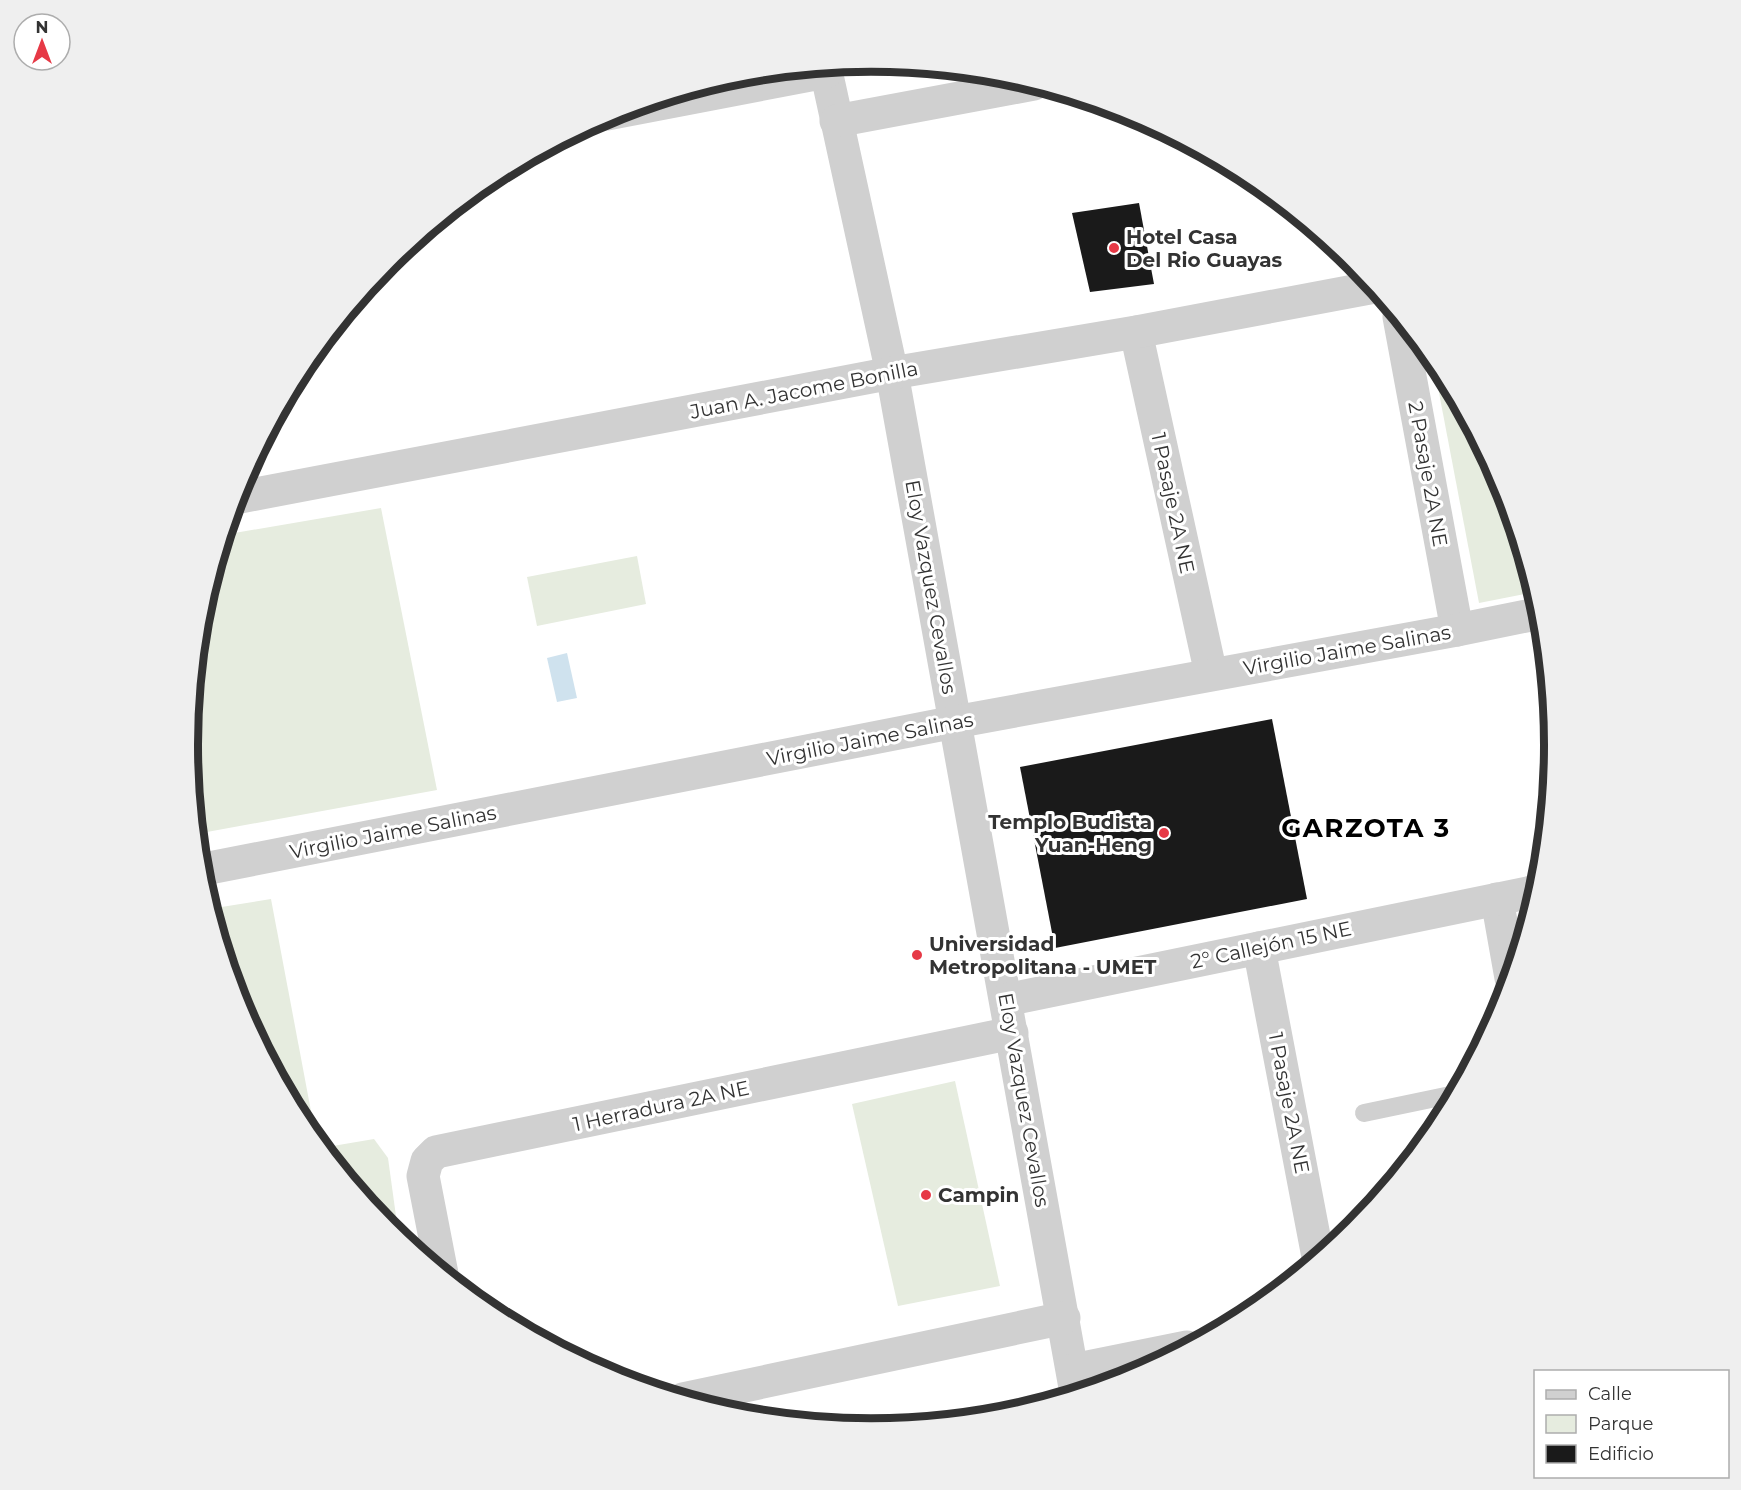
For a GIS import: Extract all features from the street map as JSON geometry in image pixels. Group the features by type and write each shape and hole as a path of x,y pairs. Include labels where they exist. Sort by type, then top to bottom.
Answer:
{"street":[{"name":"Eloy Vazquez Cevallos","path":"826,73 892,373 1075,1382"},
{"path":"689,97 777,79"},
{"path":"836,121 1014,88"},
{"name":"Juan A. Jacome Bonilla","path":"246,496 892,373 1136,332 1365,289"},
{"name":"1 Pasaje 2A NE","path":"1136,332 1211,674"},
{"name":"2 Pasaje 2A NE","path":"1402,332 1457,630"},
{"name":"Virgilio Jaime Salinas","path":"209,868 955,722 1531,615"},
{"name":"2° Callejón 15 NE","path":"1006,1000 1527,893"},
{"path":"1497,899 1508,961"},
{"name":"1 Pasaje 2A NE","path":"1259,948 1316,1249"},
{"name":"1 Herradura 2A NE","path":"440,1261 423,1176 427,1161 436,1152 1012,1034"},
{"path":"698,1396 1064,1318"},
{"path":"1075,1382 1139,1362"}],"lane":[{"path":"1364,1113 1444,1096"}],"green space":[{"path":"1437,383 1474,447 1492,487 1508,529 1526,594 1479,603"},
{"path":"381,508 437,790 203,833 197,745 203,657 210,614 232,534"},
{"path":"637,556 646,604 537,626 527,577"},
{"path":"271,899 313,1122 288,1082 249,1003 233,961 217,908"},
{"name":"Campin","path":"955,1081 1000,1286 898,1306 852,1104"},
{"path":"374,1139 388,1158 397,1223 365,1189 331,1146"}],"water":[{"path":"567,653 577,698 557,702 547,658"}],"building":[{"name":"Hotel Casa Del Rio Guayas","path":"1139,203 1154,284 1090,292 1072,213"},
{"name":"Templo Budista Yuan-Heng","path":"1272,719 1307,899 1055,948 1020,767"}],"place":[{"name":"Hotel Casa Del Rio Guayas","path":"1114,248"},
{"name":"Templo Budista Yuan-Heng","path":"1164,833"},
{"name":"Universidad Metropolitana - UMET","path":"917,955"},
{"name":"Campin","path":"926,1195"}],"district":[{"name":"GARZOTA 3","path":"1366,828"}]}
